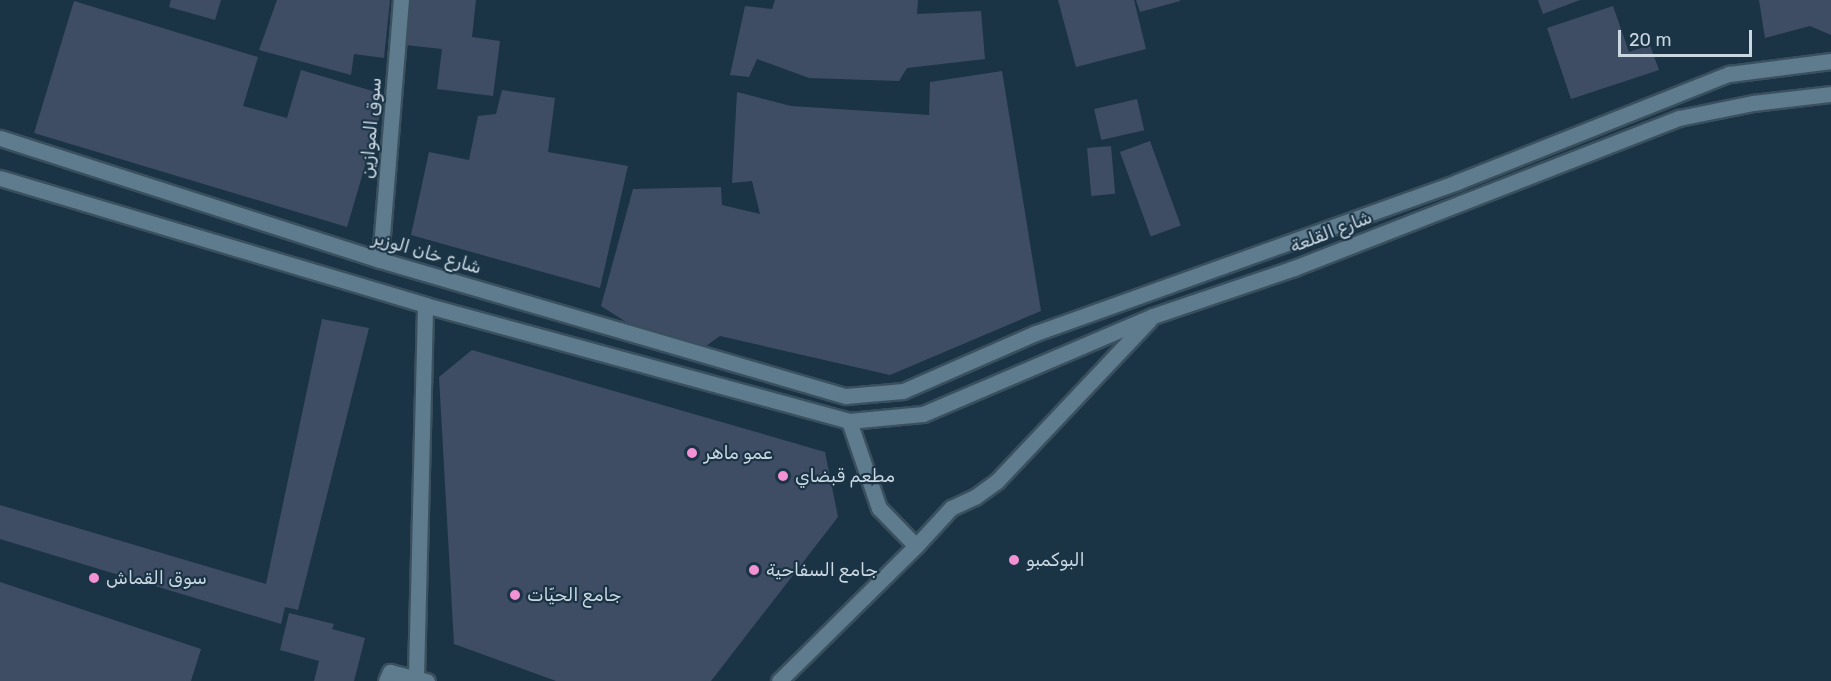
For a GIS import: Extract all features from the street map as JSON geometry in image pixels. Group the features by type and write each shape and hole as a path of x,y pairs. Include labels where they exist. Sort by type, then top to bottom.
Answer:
{"street":[{"name":"سوق الموازين","path":"380,260 401,0"},
{"name":"شارع خان الوزير","path":"0,138 380,260 846,396 903,391 1036,333 1456,182 1729,74 1831,61"},
{"name":"شارع القلعة","path":"849,421 923,414 1153,316 1294,268 1679,118 1753,103 1831,94"},
{"path":"0,178 425,305 849,421 879,508 916,546"},
{"path":"386,681 390,672 422,679 425,305"},
{"path":"778,681 916,546 951,508 975,497 997,481 1153,316"}],"building":[{"path":"171,0 221,0 215,20 169,7"},
{"path":"277,0 390,0 384,58 354,54 351,75 259,50"},
{"path":"410,0 476,0 472,37 500,41 493,96 437,89 442,49 405,45"},
{"path":"775,0 918,0 917,14 981,11 985,59 907,68 899,81 809,78 757,59 749,77 730,75 745,6 772,9"},
{"path":"1058,0 1134,0 1146,49 1076,67"},
{"path":"1136,0 1180,0 1180,1 1140,12"},
{"path":"1538,0 1580,0 1543,14"},
{"path":"1759,0 1831,0 1831,35 1810,26 1765,38"},
{"path":"74,1 258,57 243,106 287,118 301,70 386,95 347,227 34,133"},
{"path":"1613,6 1629,52 1650,45 1659,70 1571,99 1547,28"},
{"path":"1002,71 1041,311 890,375 720,336 706,346 626,322 601,306 633,189 721,187 722,205 760,214 752,181 732,183 737,92 791,106 929,115 930,82"},
{"path":"502,90 555,98 548,152 628,166 600,288 411,235 429,152 469,160 478,116 496,114"},
{"path":"1137,99 1144,130 1101,140 1094,109"},
{"path":"1150,141 1181,226 1151,237 1120,152"},
{"path":"1111,146 1115,194 1091,196 1087,148"},
{"path":"322,319 369,328 298,610 285,607 281,624 0,539 0,505 266,584"},
{"path":"472,350 825,452 838,517 711,681 556,681 454,644 439,377"},
{"path":"0,582 201,649 191,681 0,681"},
{"path":"289,613 334,624 332,629 365,638 354,681 314,681 319,661 280,650"}],"place":[{"name":"عمو ماهر","path":"692,453"},
{"name":"مطعم قبضاي","path":"783,476"},
{"name":"البوكمبو","path":"1014,560"},
{"name":"جامع السفاحية","path":"754,570"},
{"name":"سوق القماش","path":"94,578"},
{"name":"جامع الحيّات","path":"515,595"}]}
